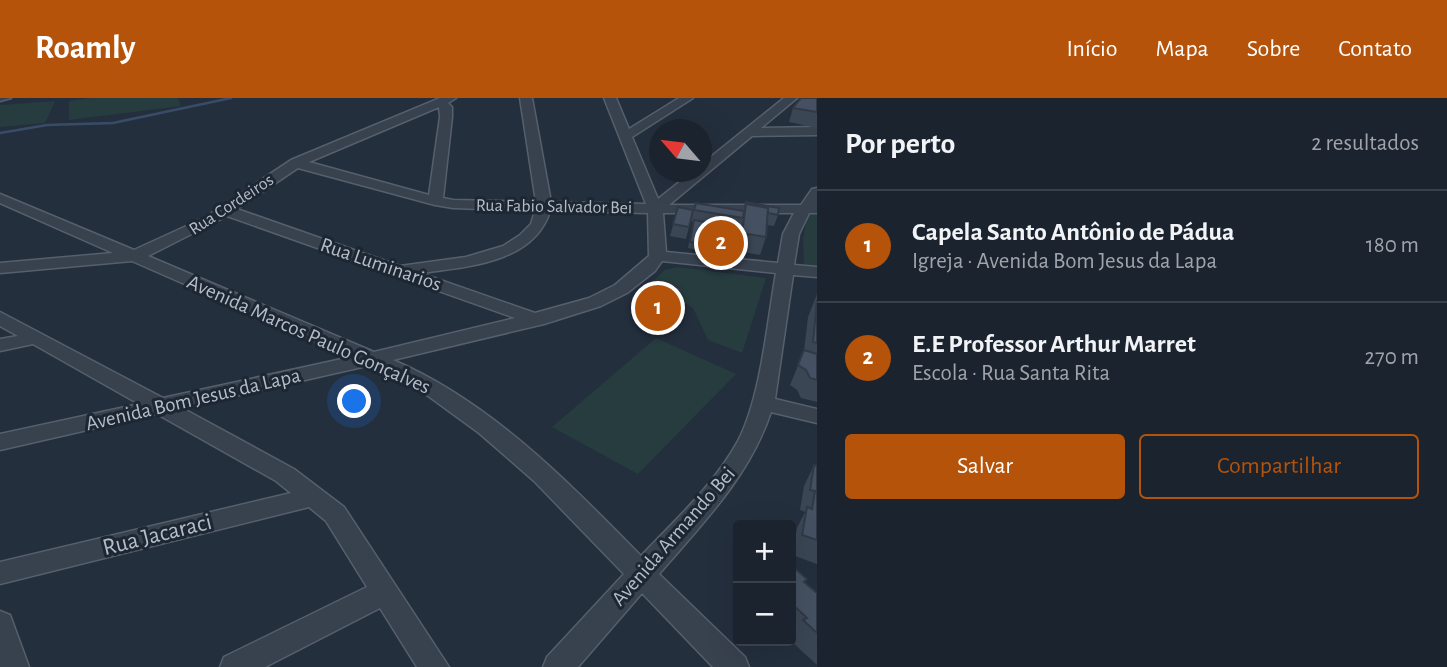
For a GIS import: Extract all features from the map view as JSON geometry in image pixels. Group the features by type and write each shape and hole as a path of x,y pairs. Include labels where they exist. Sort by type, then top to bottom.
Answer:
{"street":[{"path":"0,98 5,98"},
{"path":"402,271 472,259 517,246 535,233 542,220 544,207 526,98"},
{"path":"610,98 655,209 657,256 817,272"},
{"path":"626,135 687,98"},
{"path":"712,162 792,99"},
{"path":"435,201 446,117 445,100"},
{"name":"Rua Cordeiros","path":"0,268 132,256 182,236 296,163 445,100"},
{"path":"750,132 817,131"},
{"name":"Rua Fabio Salvador Bei","path":"296,163 435,201 655,209 813,203"},
{"path":"655,209 688,182"},
{"name":"Avenida Marcos Paulo Gonçalves","path":"0,198 372,359 447,396 495,433 569,501 734,667"},
{"name":"Avenida Armando Bei","path":"558,667 724,483 750,440 763,403 791,234 813,203"},
{"name":"Rua Luminarios","path":"224,210 537,320"},
{"name":"Avenida Bom Jesus da Lapa","path":"0,442 537,320 595,302 621,289 640,276 657,256"},
{"path":"0,318 285,475 315,496 335,514 434,667"},
{"path":"0,345 36,338"},
{"path":"763,403 817,416"},
{"name":"Rua Jacaraci","path":"0,573 315,496"},
{"path":"234,667 384,592"},
{"path":"0,624 14,667"}],"green space":[{"path":"91,98 178,98 181,106 69,120 69,101"},
{"path":"55,101 45,123 0,127 0,105"},
{"path":"808,214 817,214 817,268 804,267 803,239"},
{"path":"678,267 766,278 742,353 708,340 693,308 651,283 665,270"},
{"path":"656,338 736,374 638,474 552,427"}],"building":[{"path":"801,98 817,98 817,112 793,108"},
{"path":"746,202 779,208 778,215 768,213 768,208 746,204 745,207"},
{"path":"696,203 744,211 743,218 694,210"},
{"path":"746,204 768,208 766,237 742,233"},
{"path":"678,207 693,210 689,227 673,224"},
{"path":"694,220 730,226 728,249 690,242"},
{"path":"670,282 681,290 671,297 684,303 674,308 647,294"},
{"path":"817,300 817,343 813,342"},
{"path":"804,350 817,354 817,380 810,378 806,370 798,365"},
{"path":"814,465 817,466 817,540 802,535 807,507 812,509 815,491 810,490"},
{"path":"796,569 807,579 804,582 817,593 817,633 803,620 807,618 796,608"}],"waterway":[{"path":"0,133 47,125 113,123 231,98"}],"place":[{"name":"E.E Professor Arthur Marret","path":"721,243"},
{"name":"Capela Santo Antônio de Pádua","path":"658,308"}]}
